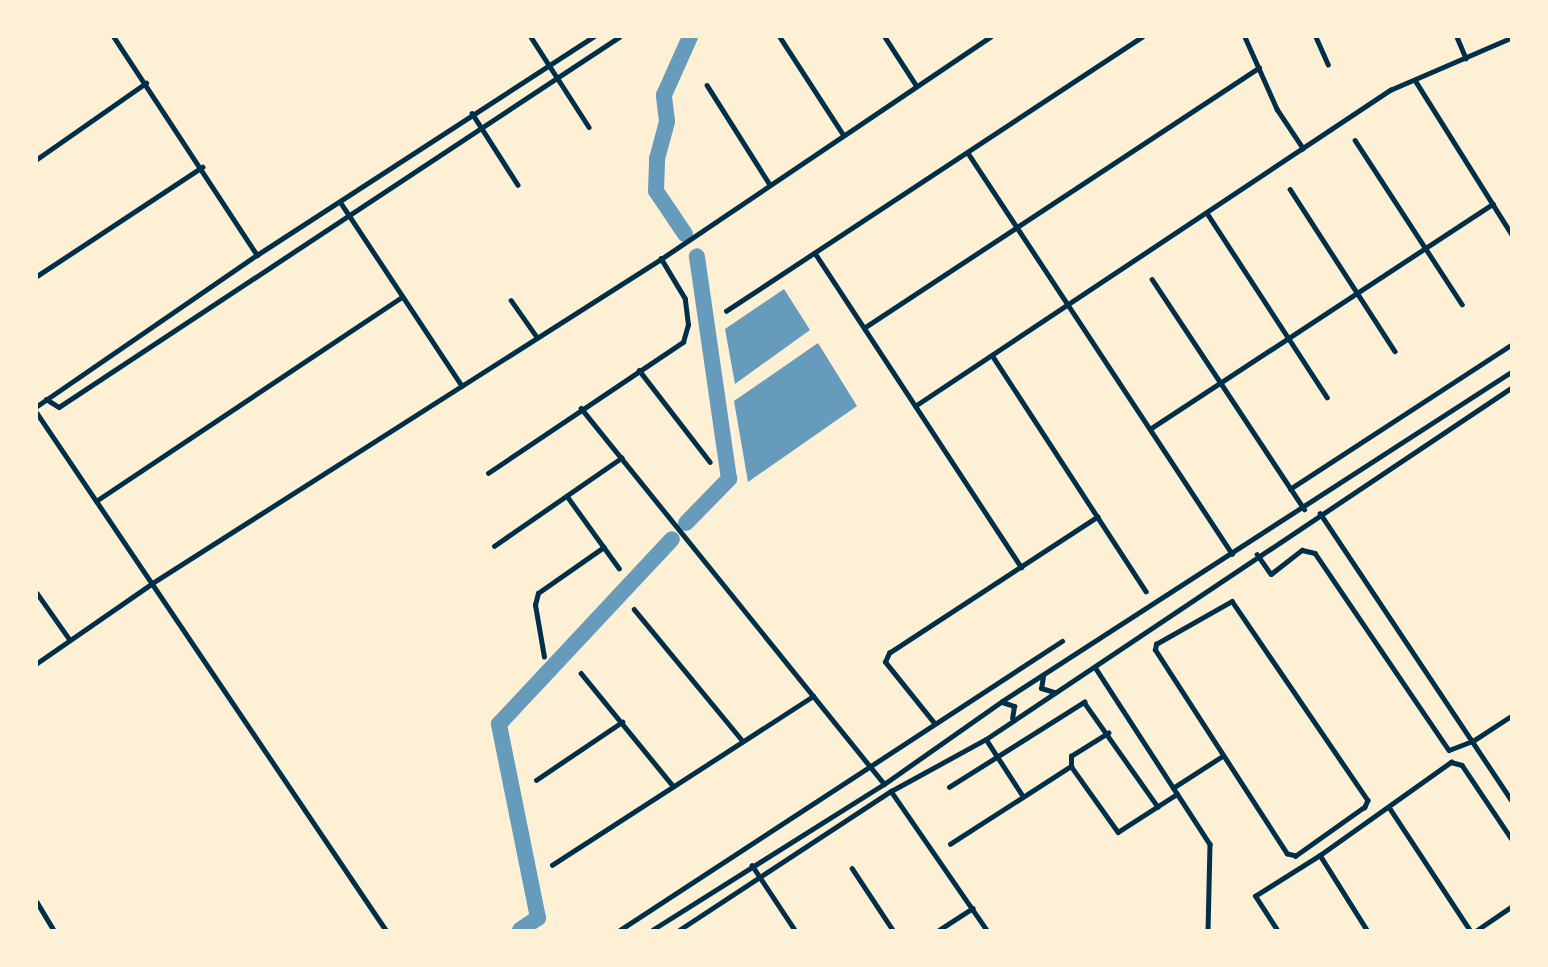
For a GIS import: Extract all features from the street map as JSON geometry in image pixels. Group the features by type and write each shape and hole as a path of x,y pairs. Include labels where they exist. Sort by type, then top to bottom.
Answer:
{"street":[{"path":"114,37 202,167 257,255"},
{"path":"531,37 589,127"},
{"path":"37,406 257,255 341,203 472,113 593,37"},
{"path":"46,399 59,407 480,125 619,37"},
{"path":"780,37 843,134"},
{"path":"885,37 916,85"},
{"path":"37,663 151,584 661,259 982,39 990,37"},
{"path":"726,311 1142,37"},
{"path":"1245,37 1277,109 1303,148"},
{"path":"1316,37 1328,64"},
{"path":"1457,37 1466,58"},
{"path":"915,406 1390,90 1511,38"},
{"path":"864,328 1259,68"},
{"path":"1415,79 1511,233"},
{"path":"37,159 146,83"},
{"path":"707,85 769,183"},
{"path":"472,113 518,185"},
{"path":"1355,140 1462,304"},
{"path":"968,153 1232,554"},
{"path":"37,276 202,167"},
{"path":"1290,189 1395,351"},
{"path":"341,203 462,387"},
{"path":"1150,429 1493,204"},
{"path":"1207,212 1327,397"},
{"path":"815,253 1021,567"},
{"path":"488,473 683,342 687,333 685,299 661,259"},
{"path":"1152,279 1304,509"},
{"path":"96,501 402,297"},
{"path":"511,300 537,337"},
{"path":"1290,489 1511,345"},
{"path":"992,355 1146,591"},
{"path":"639,370 710,462"},
{"path":"652,930 884,784 1046,672 1304,509 1511,372"},
{"path":"679,930 891,790 986,739 1011,719 1095,667 1257,554 1511,388"},
{"path":"581,408 884,784"},
{"path":"37,414 386,930"},
{"path":"494,545 621,458"},
{"path":"567,496 619,568"},
{"path":"1320,513 1511,799"},
{"path":"934,723 885,662 886,657 1097,517"},
{"path":"544,656 535,605 538,593 604,548"},
{"path":"1257,554 1271,575 1301,550 1314,553 1445,747 1453,750 1473,741 1511,716"},
{"path":"37,593 70,640"},
{"path":"1232,601 1368,800 1365,807 1291,857 1221,757 1155,650 1156,644 1232,601"},
{"path":"634,609 743,741"},
{"path":"620,930 1062,641"},
{"path":"1095,667 1210,845 1208,930"},
{"path":"1046,672 1041,688 1057,691"},
{"path":"582,673 673,786"},
{"path":"552,865 813,696"},
{"path":"996,705 1008,702 1014,706 1011,719"},
{"path":"949,787 1080,703 1089,704 1158,807"},
{"path":"536,780 622,722"},
{"path":"1108,733 1071,756 1071,766 1118,832 1177,794"},
{"path":"986,739 1023,796"},
{"path":"1173,788 1221,757"},
{"path":"1277,930 1255,896 1457,762 1511,838"},
{"path":"950,844 1071,766"},
{"path":"891,790 987,930"},
{"path":"1389,807 1470,930"},
{"path":"1320,855 1367,930"},
{"path":"752,865 796,930"},
{"path":"852,868 893,930"},
{"path":"37,902 54,930"},
{"path":"1477,930 1511,907"},
{"path":"939,930 973,908"}],"water":[{"path":"784,289 810,330 735,384 725,329"},
{"path":"818,343 857,406 748,482 734,401"}],"waterway":[{"path":"685,234 656,191 657,159 667,121 664,95 690,37"},
{"path":"686,523 729,479 697,256"},
{"path":"520,930 538,918 499,724 672,539"}]}
